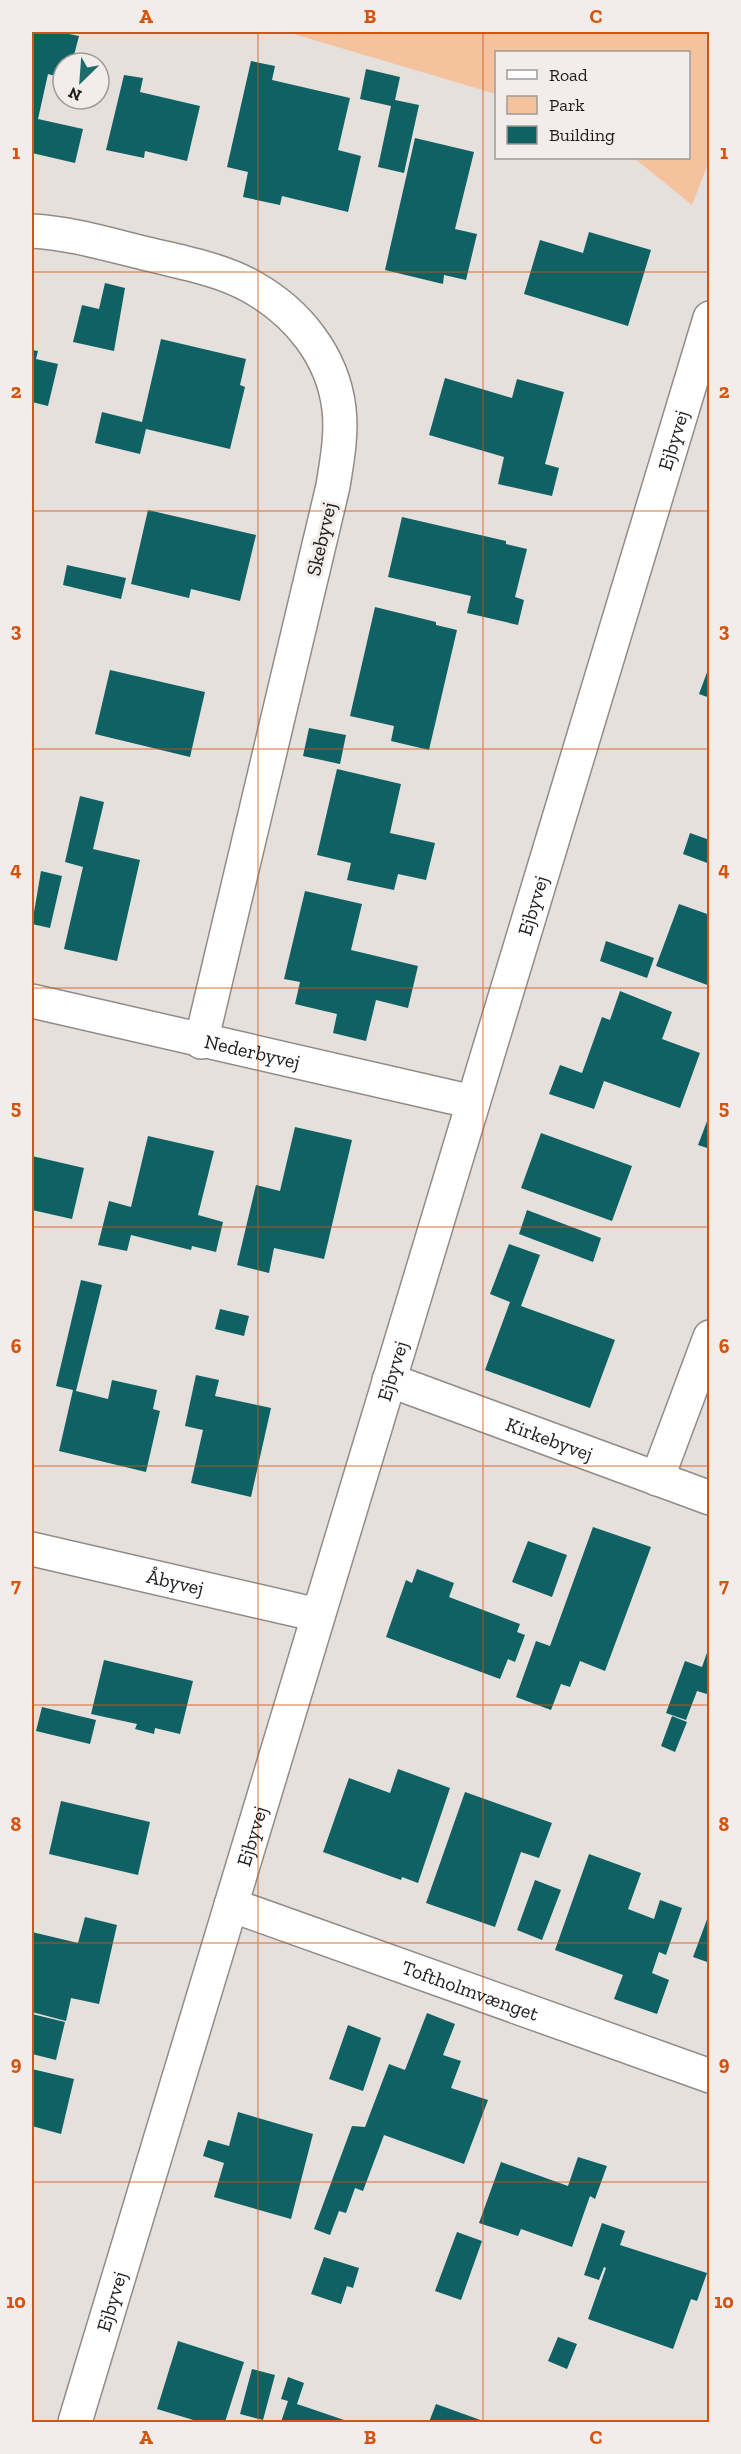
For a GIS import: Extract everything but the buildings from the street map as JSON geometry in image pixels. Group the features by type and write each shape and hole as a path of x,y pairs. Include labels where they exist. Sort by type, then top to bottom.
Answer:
{"street":[{"name":"Skebyvej","path":"32,231 104,243 190,264 251,286 286,310 311,337 328,368 339,408 340,437 333,486 201,1042"},
{"name":"Ejbyvej","path":"75,2422 710,318"},
{"name":"Nederbyvej","path":"32,1001 201,1042 473,1102"},
{"path":"657,1479 710,1337"},
{"name":"Kirkebyvej","path":"389,1380 710,1498"},
{"name":"Åbyvej","path":"32,1549 318,1615"},
{"name":"Toftholmvænget","path":"231,1905 710,2076"}],"green space":[{"path":"287,32 709,32 709,161 692,205 635,159 690,159 690,51 495,51 495,94"}]}
